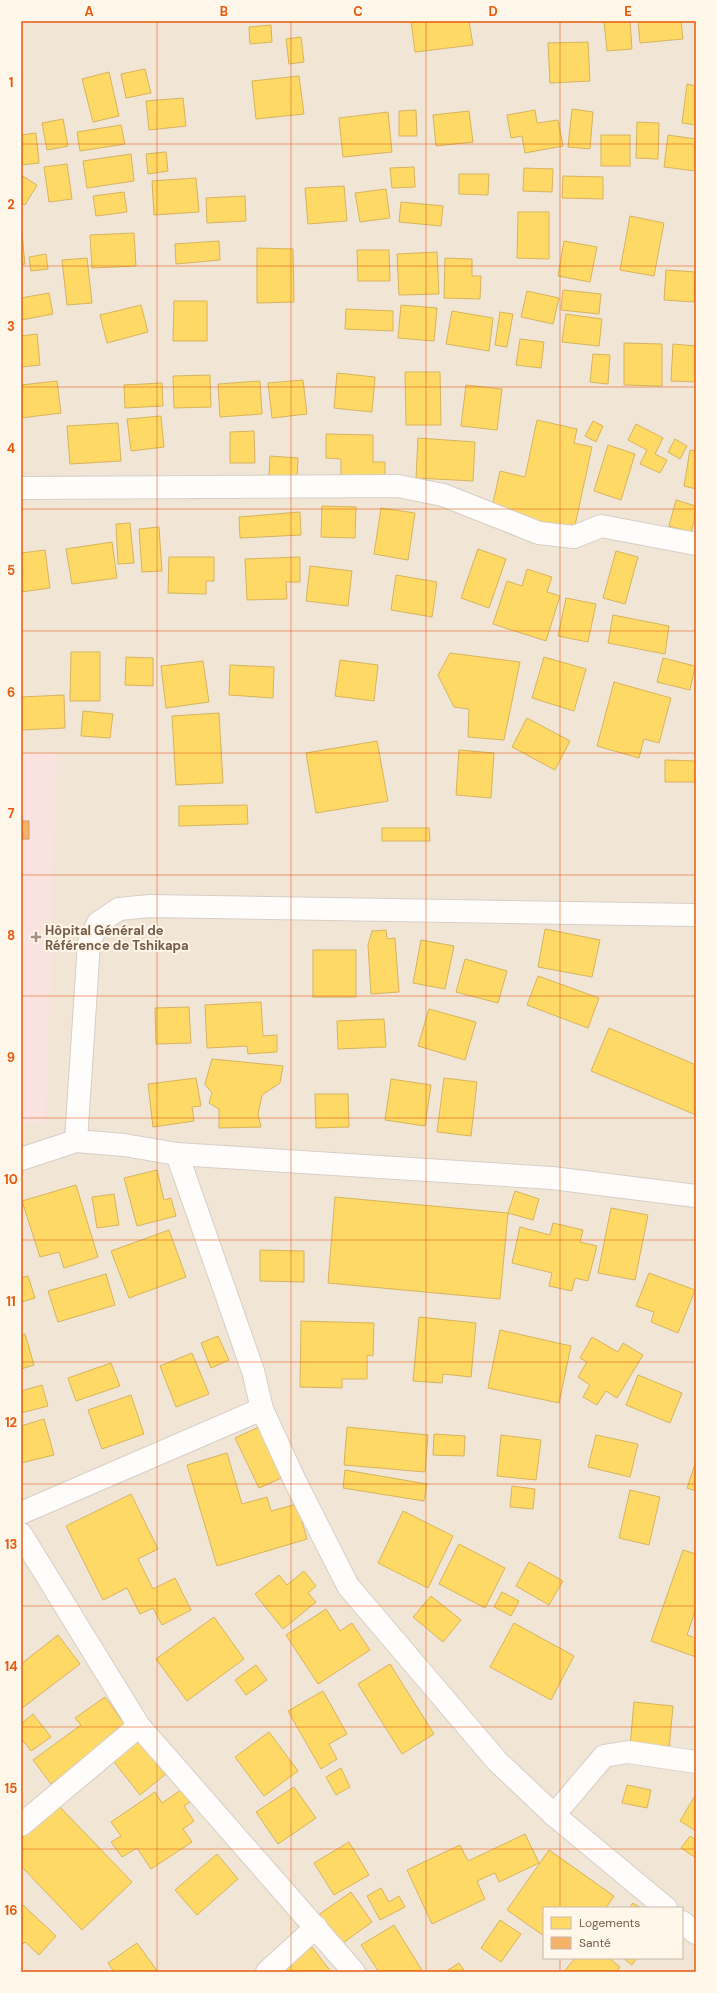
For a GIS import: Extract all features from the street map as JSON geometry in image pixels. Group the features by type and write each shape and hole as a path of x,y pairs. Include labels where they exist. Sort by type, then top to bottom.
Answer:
{"street":[{"path":"21,488 398,486 443,495 539,533 574,537 601,526 696,544"},
{"path":"76,1141 90,943 98,923 119,909 150,906 696,916"},
{"path":"21,1159 76,1141 124,1145 177,1154 552,1178 696,1196"},
{"path":"177,1154 253,1371 262,1409 295,1481 348,1586 497,1760 554,1815 665,1907"},
{"path":"21,1513 262,1409"},
{"path":"21,1534 139,1726 354,1972"},
{"path":"21,1824 139,1726"},
{"path":"554,1815 604,1756 628,1752 696,1762"},
{"path":"683,1923 696,1933"},
{"path":"267,1972 316,1927"}],"shaded area":[{"path":"21,21 696,21 696,1972 21,1972"},
{"name":"Hôpital Général de Référence de Tshikapa","path":"57,753 46,1120 21,1127 21,754"}],"building: Logements":[{"path":"411,21 469,21 473,45 415,52"},
{"path":"604,21 630,21 632,49 607,51"},
{"path":"638,21 681,21 683,39 640,43"},
{"path":"271,25 272,42 250,44 249,27"},
{"path":"301,37 304,62 289,64 286,39"},
{"path":"588,42 590,81 550,83 548,43"},
{"path":"145,69 151,93 126,98 121,74"},
{"path":"109,72 119,116 93,122 82,79"},
{"path":"299,76 304,114 256,119 252,81"},
{"path":"687,84 696,86 696,125 682,123"},
{"path":"183,98 186,126 149,130 146,101"},
{"path":"572,109 593,112 590,149 568,147"},
{"path":"416,110 417,136 399,136 399,111"},
{"path":"535,110 537,123 558,120 563,146 525,153 522,136 511,138 507,115"},
{"path":"469,111 473,142 436,146 433,115"},
{"path":"388,112 392,152 343,157 339,118"},
{"path":"63,119 68,146 47,150 42,123"},
{"path":"637,122 659,123 658,159 636,158"},
{"path":"121,125 125,144 80,151 77,132"},
{"path":"36,133 39,163 21,165 21,135"},
{"path":"601,135 630,135 630,166 601,166"},
{"path":"668,135 696,139 696,171 664,167"},
{"path":"166,152 168,171 148,174 146,154"},
{"path":"131,154 134,181 87,188 83,161"},
{"path":"67,164 72,199 49,202 44,167"},
{"path":"414,167 415,187 392,188 390,168"},
{"path":"524,168 553,169 552,192 523,191"},
{"path":"459,174 489,174 488,195 459,194"},
{"path":"21,175 37,185 25,205 21,203"},
{"path":"563,176 603,177 603,199 562,198"},
{"path":"196,178 199,212 154,215 152,181"},
{"path":"344,186 347,221 308,224 305,188"},
{"path":"386,189 390,218 360,222 355,193"},
{"path":"124,192 127,212 96,216 93,196"},
{"path":"245,196 246,221 207,223 206,198"},
{"path":"401,202 443,206 441,226 399,222"},
{"path":"518,212 549,212 549,259 517,258"},
{"path":"630,216 664,223 654,276 620,270"},
{"path":"21,225 25,264 21,264"},
{"path":"134,233 136,266 92,268 90,235"},
{"path":"219,241 220,260 176,264 175,244"},
{"path":"564,241 597,247 590,282 558,276"},
{"path":"257,248 293,249 294,302 257,303"},
{"path":"357,250 389,250 390,281 358,281"},
{"path":"437,252 439,294 399,295 397,254"},
{"path":"46,254 48,269 31,271 29,257"},
{"path":"87,258 92,303 67,305 62,260"},
{"path":"445,258 472,259 472,276 481,276 480,299 444,298"},
{"path":"666,270 696,272 694,302 664,300"},
{"path":"563,290 601,294 599,314 561,310"},
{"path":"527,291 559,298 553,324 521,317"},
{"path":"49,293 53,314 21,320 21,298"},
{"path":"174,301 207,301 207,341 173,341"},
{"path":"141,305 148,332 107,343 100,315"},
{"path":"401,305 437,308 434,341 398,338"},
{"path":"346,309 393,311 393,331 345,329"},
{"path":"452,311 493,318 489,351 446,344"},
{"path":"500,312 513,314 507,347 495,345"},
{"path":"566,314 602,319 599,346 562,342"},
{"path":"37,334 40,365 21,367 21,336"},
{"path":"520,339 544,342 541,368 516,365"},
{"path":"624,343 662,344 662,386 624,385"},
{"path":"673,344 696,346 696,382 671,381"},
{"path":"593,354 610,355 608,384 590,382"},
{"path":"405,372 440,372 441,425 406,425"},
{"path":"337,373 375,377 372,412 334,408"},
{"path":"210,375 211,407 174,408 173,376"},
{"path":"303,380 307,414 272,418 268,383"},
{"path":"57,381 61,413 21,418 21,385"},
{"path":"260,381 262,414 220,417 218,384"},
{"path":"162,383 163,406 125,408 124,385"},
{"path":"466,385 502,389 497,430 461,426"},
{"path":"161,416 164,447 131,451 127,419"},
{"path":"537,420 577,429 574,443 592,447 574,530 491,512 500,471 525,477"},
{"path":"593,421 603,426 596,442 585,436"},
{"path":"118,423 121,461 70,464 67,426"},
{"path":"636,424 663,438 655,454 667,460 660,473 640,464 647,450 628,440"},
{"path":"254,431 255,463 230,463 230,432"},
{"path":"326,434 373,435 373,462 385,462 385,485 341,485 341,459 326,458"},
{"path":"418,438 475,442 473,481 416,478"},
{"path":"675,439 687,446 680,459 668,452"},
{"path":"608,445 635,454 621,500 594,491"},
{"path":"690,450 696,451 696,489 684,486"},
{"path":"270,456 298,458 297,478 269,476"},
{"path":"676,500 696,506 696,514 691,532 669,526"},
{"path":"322,506 356,507 355,538 321,537"},
{"path":"381,508 415,513 408,560 374,554"},
{"path":"300,512 301,535 240,538 239,517"},
{"path":"130,523 134,563 118,564 116,524"},
{"path":"159,527 162,571 142,572 139,529"},
{"path":"112,542 117,578 72,584 66,549"},
{"path":"478,549 506,559 489,608 461,598"},
{"path":"45,550 50,588 21,592 21,553"},
{"path":"616,551 638,557 625,604 603,598"},
{"path":"169,557 214,557 214,581 206,581 206,594 168,593"},
{"path":"300,557 300,582 286,582 287,599 247,600 245,559"},
{"path":"310,566 352,571 348,606 306,601"},
{"path":"527,569 552,577 547,592 560,596 546,641 493,624 507,581 522,586"},
{"path":"396,575 437,582 432,617 391,610"},
{"path":"566,598 596,604 588,642 558,636"},
{"path":"613,615 669,626 665,654 608,643"},
{"path":"71,652 100,652 100,701 70,701"},
{"path":"450,653 520,662 504,740 468,737 469,709 454,707 438,675"},
{"path":"126,657 153,658 153,686 125,685"},
{"path":"544,657 586,669 574,711 532,698"},
{"path":"663,658 695,666 690,690 657,682"},
{"path":"340,660 378,665 374,701 335,696"},
{"path":"203,661 209,702 166,708 161,666"},
{"path":"230,665 274,667 273,698 229,695"},
{"path":"614,682 671,698 659,743 644,739 639,758 597,746"},
{"path":"64,695 65,728 21,730 21,697"},
{"path":"83,711 113,714 110,738 81,736"},
{"path":"219,713 223,783 176,785 172,716"},
{"path":"527,718 570,741 555,770 512,747"},
{"path":"377,741 388,801 316,813 306,753"},
{"path":"459,750 494,753 491,798 456,795"},
{"path":"665,760 696,761 696,782 665,782"},
{"path":"247,805 248,824 179,826 179,806"},
{"path":"382,828 429,828 430,841 382,841"},
{"path":"545,929 600,940 592,977 538,967"},
{"path":"386,930 387,939 395,938 399,992 371,994 368,945 372,931"},
{"path":"421,940 454,946 445,989 413,983"},
{"path":"313,950 356,950 356,997 313,997"},
{"path":"465,959 507,971 498,1003 456,992"},
{"path":"538,976 599,998 588,1028 527,1005"},
{"path":"261,1002 263,1036 277,1035 277,1052 248,1054 247,1046 207,1048 205,1005"},
{"path":"189,1007 191,1043 156,1044 155,1008"},
{"path":"429,1009 476,1022 465,1060 418,1046"},
{"path":"384,1019 386,1047 338,1049 337,1021"},
{"path":"609,1028 696,1065 696,1115 591,1071"},
{"path":"212,1059 283,1066 280,1083 262,1095 258,1114 261,1127 219,1128 219,1109 209,1103 212,1093 205,1084"},
{"path":"196,1078 201,1106 192,1107 194,1121 153,1127 148,1084"},
{"path":"444,1078 477,1082 471,1136 437,1132"},
{"path":"391,1079 431,1085 425,1126 385,1120"},
{"path":"315,1094 348,1094 349,1127 316,1128"},
{"path":"157,1170 164,1200 171,1198 176,1216 137,1226 124,1178"},
{"path":"76,1185 98,1257 64,1268 59,1252 40,1257 22,1201"},
{"path":"515,1191 539,1199 533,1220 508,1213"},
{"path":"114,1194 119,1225 97,1228 92,1197"},
{"path":"335,1197 508,1213 500,1299 328,1283"},
{"path":"611,1208 648,1215 635,1280 598,1273"},
{"path":"553,1223 583,1230 580,1242 597,1246 588,1281 575,1278 572,1291 549,1286 552,1273 512,1263 520,1227 550,1235"},
{"path":"169,1230 186,1277 129,1298 111,1251"},
{"path":"260,1250 304,1251 304,1282 260,1281"},
{"path":"649,1273 695,1290 678,1333 651,1322 654,1312 636,1306"},
{"path":"106,1274 115,1305 58,1322 48,1291"},
{"path":"28,1276 35,1298 21,1302 21,1278"},
{"path":"419,1317 476,1323 471,1377 443,1374 442,1383 413,1381"},
{"path":"301,1321 374,1323 373,1356 367,1355 367,1379 342,1379 342,1388 300,1387"},
{"path":"500,1330 571,1346 559,1403 488,1388"},
{"path":"25,1334 34,1365 21,1369 21,1335"},
{"path":"218,1336 229,1360 211,1368 201,1343"},
{"path":"592,1337 618,1352 623,1343 643,1355 617,1398 606,1391 597,1405 583,1397 590,1385 578,1377 587,1362 580,1358"},
{"path":"192,1353 209,1394 176,1407 160,1366"},
{"path":"111,1363 120,1386 76,1401 68,1378"},
{"path":"638,1375 682,1393 670,1423 626,1405"},
{"path":"42,1385 48,1406 21,1413 21,1391"},
{"path":"131,1395 144,1434 102,1449 88,1410"},
{"path":"44,1419 54,1455 21,1463 21,1426"},
{"path":"261,1426 286,1476 259,1488 235,1438"},
{"path":"347,1427 428,1435 425,1472 344,1465"},
{"path":"434,1434 465,1436 464,1456 433,1455"},
{"path":"501,1435 541,1440 536,1480 497,1476"},
{"path":"596,1435 638,1444 630,1477 588,1467"},
{"path":"227,1453 242,1504 267,1497 271,1511 297,1504 307,1539 217,1566 187,1465"},
{"path":"696,1461 696,1491 687,1488"},
{"path":"345,1470 427,1484 424,1501 343,1488"},
{"path":"512,1486 535,1489 533,1509 510,1507"},
{"path":"630,1490 660,1497 649,1545 619,1538"},
{"path":"131,1494 158,1549 138,1559 153,1589 175,1578 191,1610 162,1625 153,1608 140,1614 127,1588 103,1600 66,1526"},
{"path":"403,1511 453,1536 428,1588 378,1563"},
{"path":"459,1544 505,1568 485,1608 439,1584"},
{"path":"683,1550 696,1554 696,1608 687,1635 696,1638 696,1657 651,1641"},
{"path":"529,1562 563,1581 549,1605 516,1586"},
{"path":"304,1571 316,1586 308,1593 316,1602 283,1629 255,1594 279,1575 287,1585"},
{"path":"502,1592 519,1601 511,1616 494,1607"},
{"path":"431,1596 461,1620 443,1642 413,1617"},
{"path":"326,1609 340,1631 352,1623 370,1650 318,1684 286,1635"},
{"path":"214,1617 244,1659 187,1701 156,1659"},
{"path":"514,1623 574,1656 551,1700 490,1667"},
{"path":"58,1635 80,1664 21,1709 21,1664"},
{"path":"390,1664 434,1734 402,1754 358,1684"},
{"path":"256,1665 267,1680 246,1695 235,1680"},
{"path":"323,1691 347,1734 329,1744 337,1759 321,1769 288,1711"},
{"path":"105,1697 128,1729 51,1784 33,1760 81,1725 75,1718"},
{"path":"634,1702 673,1706 669,1749 630,1746"},
{"path":"33,1714 51,1737 31,1751 21,1738 21,1724"},
{"path":"269,1732 298,1771 264,1796 235,1757"},
{"path":"138,1737 167,1773 140,1795 111,1758"},
{"path":"341,1768 350,1787 336,1795 326,1777"},
{"path":"627,1785 651,1790 647,1808 622,1803"},
{"path":"294,1787 316,1818 278,1844 256,1812"},
{"path":"184,1788 193,1800 184,1806 194,1821 183,1829 192,1842 151,1869 137,1848 122,1857 111,1842 121,1836 111,1822 155,1792 162,1803"},
{"path":"696,1794 696,1831 680,1821"},
{"path":"57,1804 132,1882 82,1930 21,1866 21,1839"},
{"path":"525,1834 539,1863 499,1882 495,1873 477,1881 485,1899 432,1924 407,1870 460,1845 468,1861"},
{"path":"690,1836 696,1840 696,1858 681,1848"},
{"path":"349,1842 369,1875 334,1895 314,1863"},
{"path":"549,1850 614,1896 607,1907 543,1907 543,1935 507,1910"},
{"path":"217,1854 238,1879 197,1915 175,1890"},
{"path":"381,1888 389,1902 399,1896 405,1907 380,1920 367,1896"},
{"path":"351,1892 372,1922 336,1948 314,1918"},
{"path":"633,1903 639,1907 630,1907"},
{"path":"23,1905 56,1936 39,1955 25,1942 21,1946 21,1906"},
{"path":"500,1920 521,1934 501,1962 481,1948"},
{"path":"394,1925 423,1972 379,1972 361,1945"},
{"path":"137,1943 158,1972 114,1972 108,1963"},
{"path":"312,1947 331,1972 287,1972 283,1967"},
{"path":"574,1959 610,1959 620,1967 616,1972 564,1972"},
{"path":"624,1959 636,1959 632,1965"},
{"path":"459,1963 465,1972 445,1972"}],"building: Santé":[{"path":"21,821 29,821 29,839 21,839"}],"place":[{"name":"Hôpital Général de Référence de Tshikapa","path":"36,937"}]}
